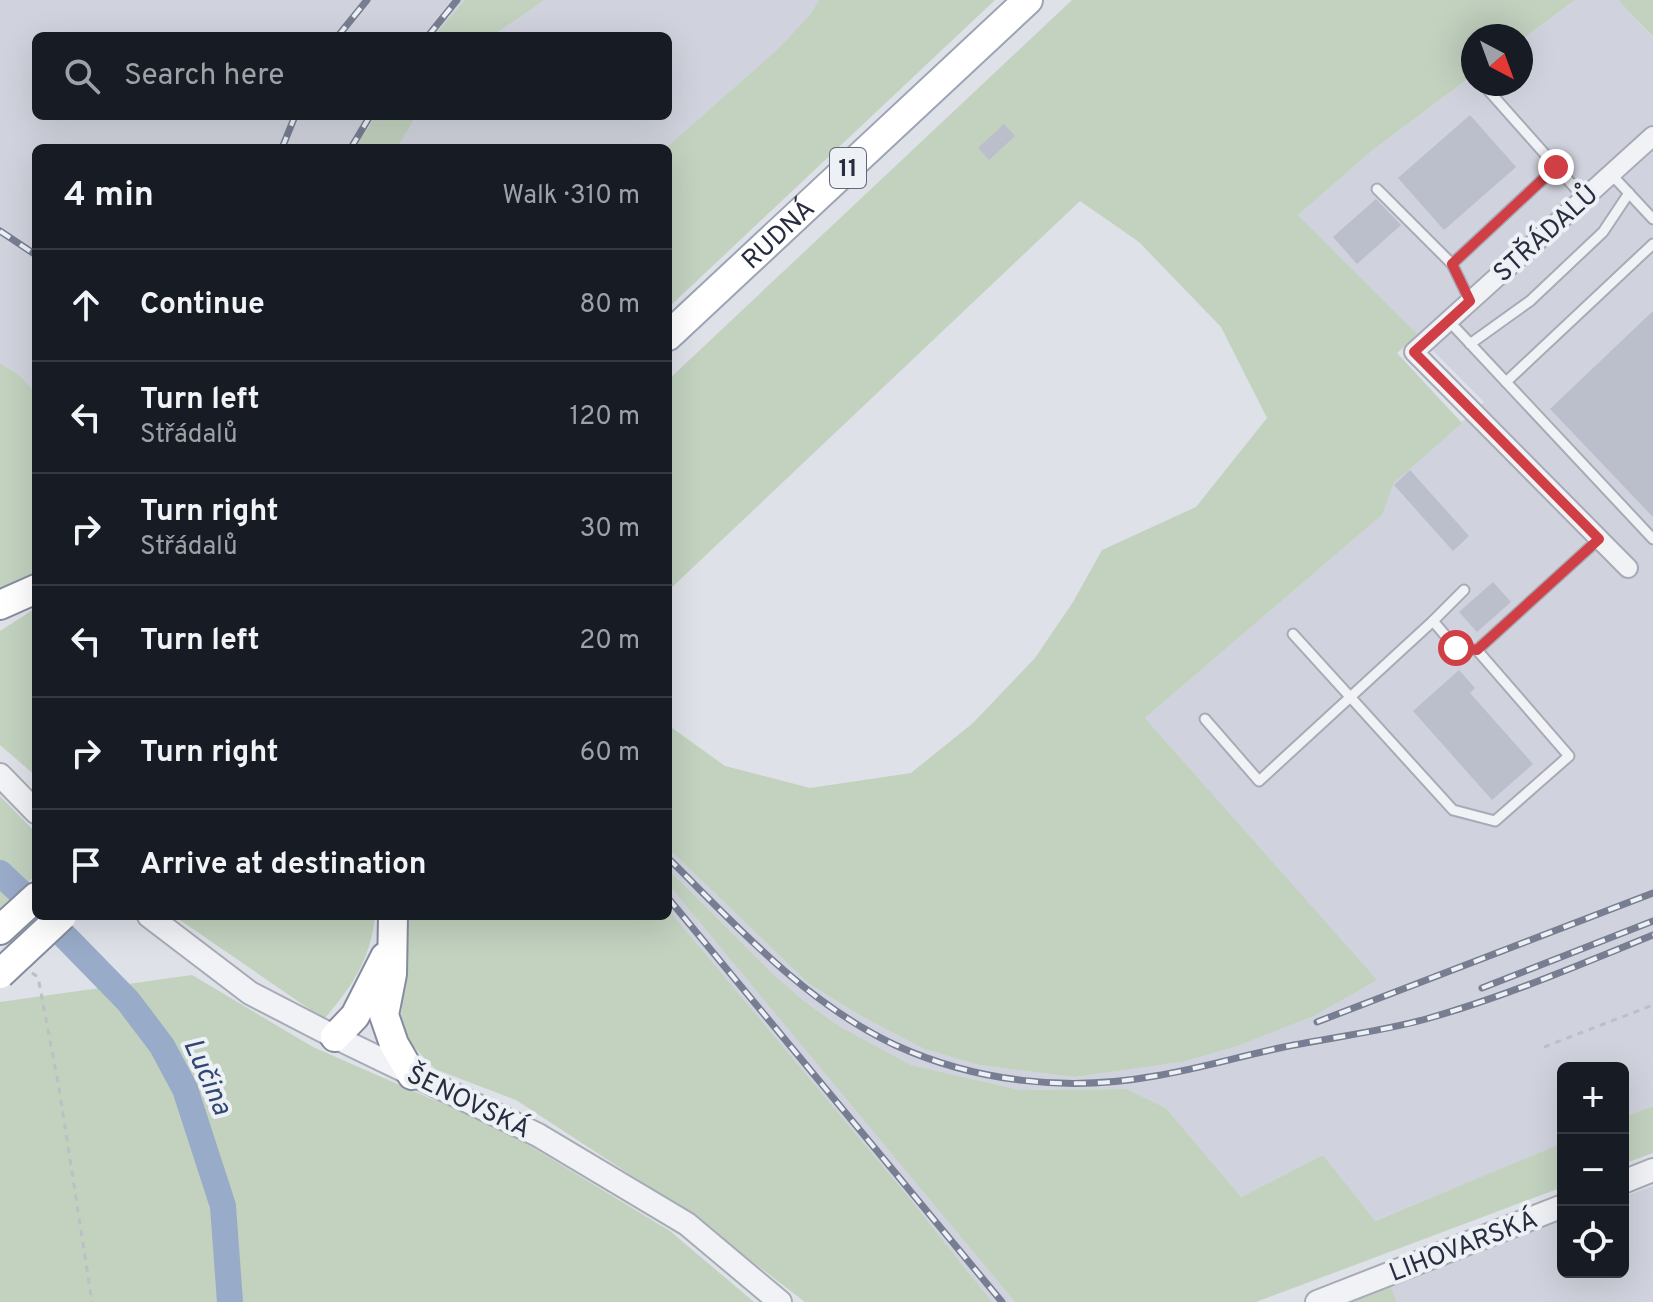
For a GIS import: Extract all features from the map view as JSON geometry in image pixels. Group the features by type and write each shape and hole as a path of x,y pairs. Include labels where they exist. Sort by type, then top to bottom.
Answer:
{"main road":[{"name":"RUDNÁ","path":"672,332 1028,0"},
{"path":"0,930 32,901"},
{"path":"0,974 58,920"},
{"path":"344,1042 394,927"},
{"path":"394,927 392,974 384,1015 394,1044 412,1075"},
{"path":"344,1042 384,1015"}],"street":[{"name":"STŘÁDALŮ","path":"1628,568 1414,352 1653,136"},
{"path":"0,775 32,808"},
{"name":"ŠENOVSKÁ","path":"154,920 250,993 538,1135 687,1224 780,1302"},
{"path":"1629,1180 1653,1170"},
{"name":"LIHOVARSKÁ","path":"1317,1302 1557,1208"}],"lane":[{"path":"1493,96 1584,198"},
{"path":"1452,264 1556,167"},
{"path":"1611,174 1653,219"},
{"path":"1377,189 1452,264 1470,301"},
{"path":"1470,344 1530,301 1603,232 1629,193"},
{"path":"1506,382 1653,244"},
{"path":"1448,320 1653,539"},
{"path":"1477,650 1599,539"},
{"path":"1205,719 1259,781 1464,590"},
{"path":"1293,634 1453,810 1495,821 1569,756 1477,650 1456,648 1433,621"}],"path":[{"path":"38,977 59,1088 92,1302"},
{"path":"1544,1047 1653,1005"}],"shaded area":[{"path":"0,0 926,0 672,146 32,144 32,389 19,375 0,363"},
{"path":"1575,0 1618,0 1653,38 1653,1106 1629,1116 1629,1062 1557,1062 1557,1146 1374,1221 1323,1155 1241,1197 1166,1108 1127,1089 1020,1090 911,1065 839,1026 773,974 672,873 672,852 808,983 859,1015 924,1049 979,1065 1075,1077 1182,1062 1235,1047 1314,1016 1376,980 1145,718 1382,515 1394,483 1484,402 1298,215 1374,149 1461,84 1461,96 1533,96 1533,31"},
{"path":"672,889 1015,1302 992,1302 672,914"},
{"path":"1653,1186 1653,1302 1397,1302 1390,1285 1557,1222 1557,1278 1629,1278 1629,1195"}],"green space":[{"path":"465,0 544,0 498,32 437,32"},
{"path":"819,0 995,0 672,304 671,144 778,49 811,14"},
{"path":"1072,0 1575,0 1533,31 1533,24 1461,24 1461,84 1374,149 1298,215 1418,335 1397,353 1462,423 1394,483 1382,515 1145,718 1377,980 1314,1016 1235,1047 1182,1062 1075,1077 979,1065 924,1049 859,1015 808,983 672,852 672,728 725,766 810,788 911,773 973,723 1035,658 1073,602 1102,550 1196,507 1267,418 1221,327 1139,242 1080,201 672,587 672,376"},
{"path":"1618,0 1653,0 1653,37"},
{"path":"373,120 414,120 399,144 358,144"},
{"path":"0,363 19,375 32,389 32,578 0,590"},
{"path":"32,611 32,773 0,745 0,631"},
{"path":"0,796 32,829 32,879 0,908"},
{"path":"672,873 773,974 839,1026 911,1065 1020,1090 1127,1089 1166,1108 1241,1197 1323,1155 1375,1221 1557,1145 1557,1189 1256,1302 1015,1302 672,889"},
{"path":"672,914 992,1302 805,1302 689,1213 516,1100 435,1069 408,1041 401,1018 404,920 672,920"},
{"path":"180,920 374,920 369,946 358,972 324,1019"},
{"path":"192,975 313,1047 507,1132 670,1231 754,1302 0,1302 0,1002"},
{"path":"1653,1106 1653,1153 1629,1162 1629,1134 1629,1116"},
{"path":"1390,1285 1397,1302 1345,1302"}],"building":[{"path":"1470,115 1516,167 1444,230 1398,178"},
{"path":"1004,124 1015,136 989,160 978,148"},
{"path":"1376,199 1401,225 1357,264 1333,237"},
{"path":"1653,311 1653,517 1550,409"},
{"path":"1410,470 1469,536 1453,551 1394,485"},
{"path":"1493,582 1511,602 1477,632 1459,612"},
{"path":"1459,670 1475,688 1470,693 1533,764 1492,800 1413,711"}],"waterway":[{"name":"Lučina","path":"0,873 32,903"},
{"name":"Lučina","path":"49,920 128,1001 162,1046 185,1089 223,1206 230,1302"}],"railway":[{"path":"341,32 367,0"},
{"path":"431,32 457,0"},
{"path":"284,144 293,120"},
{"path":"353,144 368,120"},
{"path":"0,231 32,252"},
{"path":"672,862 774,961 831,1007 862,1027 895,1045 957,1068 1055,1083 1122,1081 1155,1076 1284,1047 1409,1024 1513,991 1653,935"},
{"path":"1317,1022 1653,893"},
{"path":"672,903 1002,1302"},
{"path":"1482,988 1653,921"}],"route":[{"path":"1456,648 1477,650 1599,539 1414,352 1470,301 1452,264 1556,167"}]}
